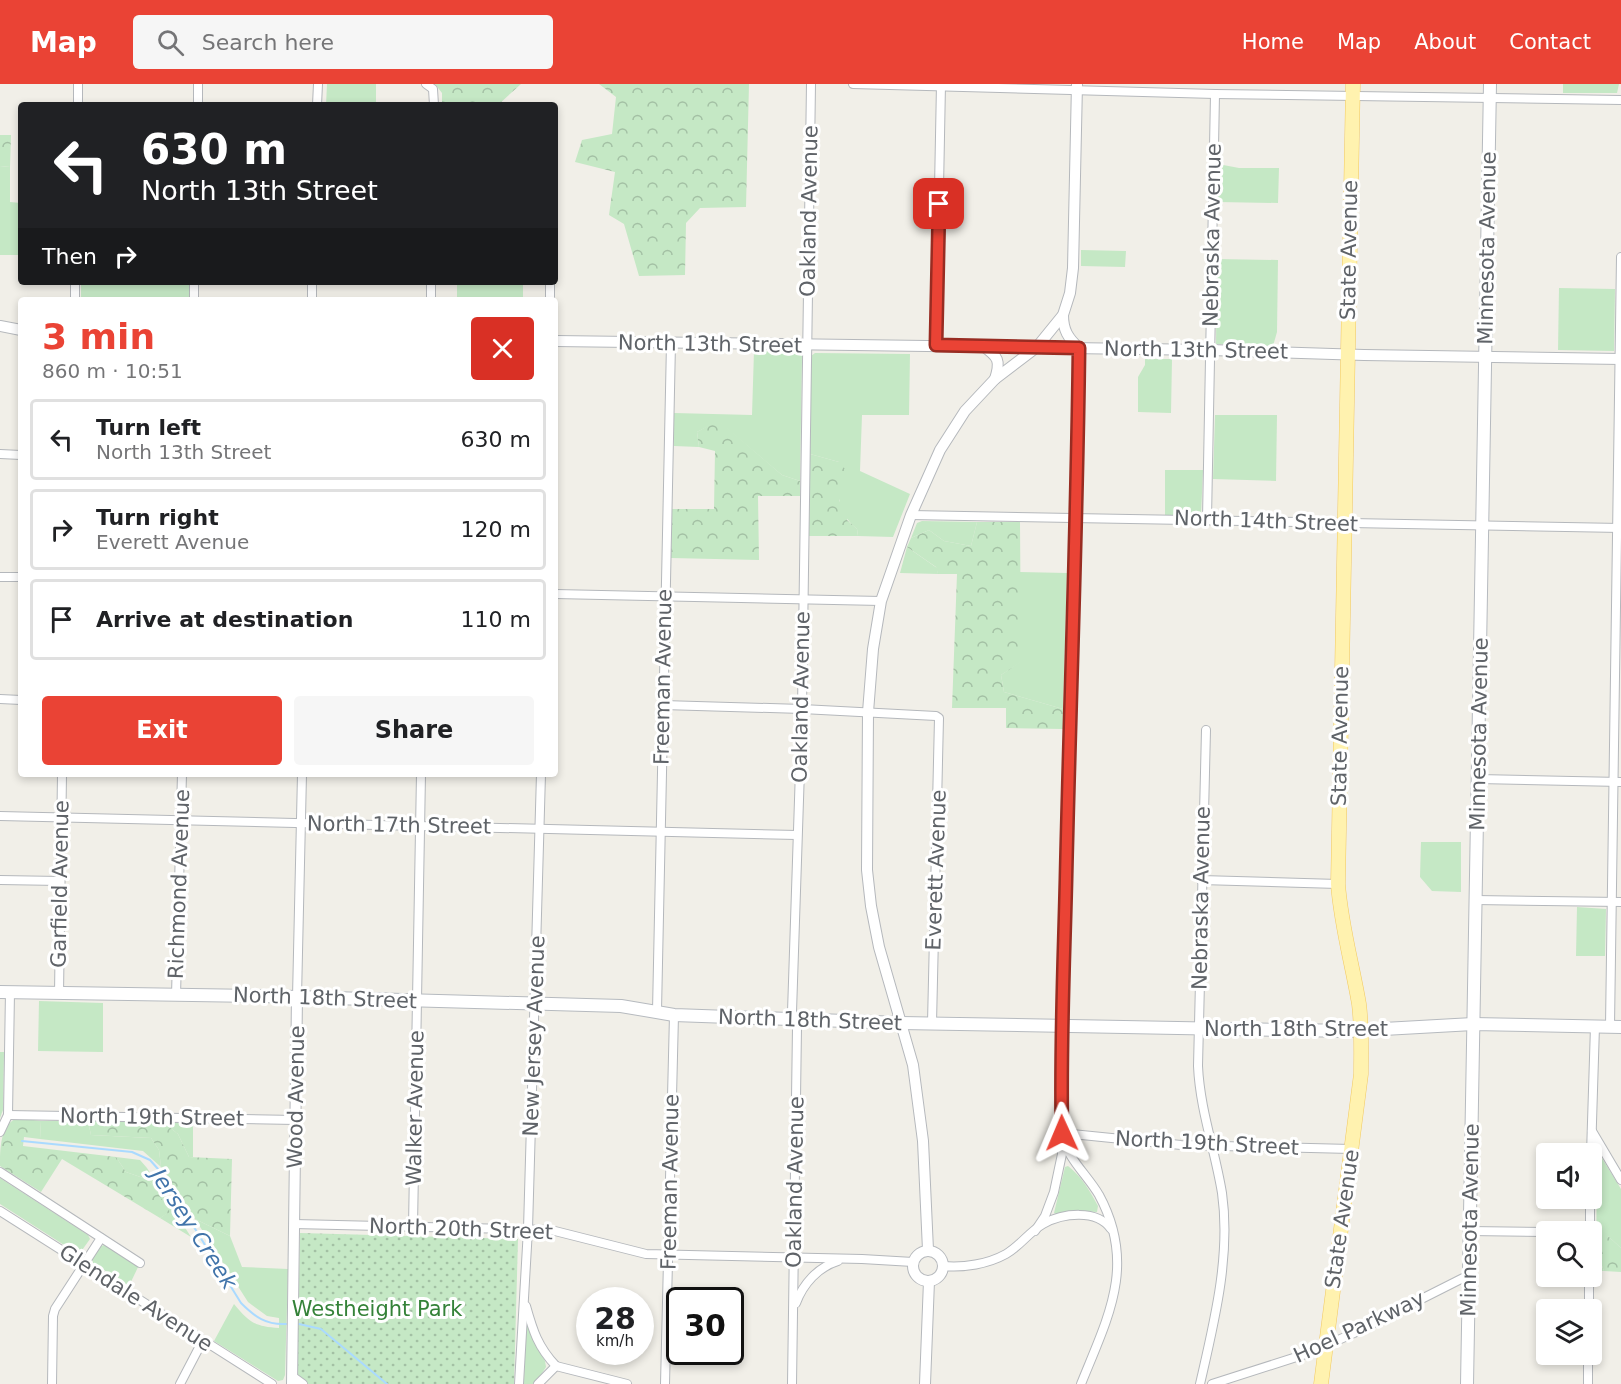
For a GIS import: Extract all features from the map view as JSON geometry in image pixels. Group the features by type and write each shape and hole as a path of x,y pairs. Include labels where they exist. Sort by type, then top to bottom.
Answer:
{"main road":[{"name":"Minnesota Avenue","path":"1467,1384 1490,84"},
{"name":"State Avenue","path":"1321,1384 1361,1074 1359,1005 1341,915 1338,884 1353,90"},
{"name":"North 18th Street","path":"5,992 176,994 621,1006 674,1015 1062,1027 1361,1031 1473,1024 1616,1026"}],"street":[{"path":"78,84 78,102"},
{"path":"198,84 198,102"},
{"path":"317,102 318,84"},
{"path":"426,84 433,89 434,102"},
{"name":"Oakland Avenue","path":"792,1384 795,1310 797,1027 792,1012 802,709 811,84"},
{"path":"853,84 1077,86 1085,91 1215,94 1353,90 1490,98 1621,100"},
{"path":"936,345 941,85"},
{"path":"1035,1231 1045,1216 1061,1164 1062,1027 1079,348 1066,334 1063,315 1070,293 1073,268 1077,86"},
{"name":"Nebraska Avenue","path":"1207,519 1215,94"},
{"path":"1616,1026 1611,902 1617,782 1621,257"},
{"path":"928,1250 921,1121 913,1065 879,947 867,870 868,712 873,649 881,601 911,515 940,450 965,411 995,379 1036,347 1063,315"},
{"path":"0,326 18,329"},
{"name":"North 13th Street","path":"558,341 806,346 936,345 1620,358"},
{"name":"Freeman Avenue","path":"657,1011 671,343"},
{"path":"983,346 994,354 998,361 995,379"},
{"path":"0,454 18,455"},
{"name":"North 14th Street","path":"911,515 1619,528"},
{"path":"0,577 18,577"},
{"path":"558,594 881,601"},
{"path":"0,699 18,700"},
{"path":"663,705 868,712"},
{"name":"Everett Avenue","path":"868,712 939,718 932,1023"},
{"name":"Nebraska Avenue","path":"1200,1384 1217,1312 1223,1241 1222,1194 1199,1086 1201,880 1206,730"},
{"name":"Garfield Avenue","path":"59,994 62,777"},
{"name":"Richmond Avenue","path":"176,994 182,777"},
{"name":"Wood Avenue","path":"292,1380 302,777"},
{"name":"Walker Avenue","path":"413,1226 421,777"},
{"name":"New Jersey Avenue","path":"519,1384 528,1229 541,777"},
{"path":"1478,779 1617,782"},
{"name":"North 17th Street","path":"0,816 797,835"},
{"path":"0,880 60,880"},
{"path":"1201,880 1338,884"},
{"path":"1475,900 1621,902"},
{"path":"0,1132 8,1115 5,992"},
{"name":"Freeman Avenue","path":"665,1384 674,1015"},
{"path":"1591,1143 1595,1026"},
{"name":"North 19th Street","path":"8,1115 296,1120"},
{"path":"1591,1129 1621,1180"},
{"path":"1062,1133 1068,1154 1101,1199 1112,1223 1116,1240 1115,1297 1081,1384"},
{"name":"North 19th Street","path":"1062,1133 1140,1142 1352,1149"},
{"name":"Glendale Avenue","path":"0,1172 140,1263"},
{"name":"Glendale Avenue","path":"0,1211 272,1384"},
{"path":"943,1266 963,1266 992,1260 1007,1254 1043,1224 1069,1217 1095,1216 1107,1222 1116,1240"},
{"name":"North 20th Street","path":"294,1224 551,1230 646,1254 862,1258 913,1262"},
{"path":"1469,1231 1536,1232"},
{"path":"52,1384 55,1309 101,1238"},
{"path":"928,1250 939,1255 943,1266 937,1278 929,1281 916,1276 913,1262 918,1254 928,1250"},
{"name":"Oakland Avenue","path":"795,1310 807,1282 817,1272 834,1262 862,1258"},
{"name":"Hoel Parkway","path":"1212,1384 1326,1346 1469,1275"},
{"path":"927,1384 925,1370 929,1281"},
{"name":"New Jersey Avenue","path":"524,1297 534,1335 545,1354 556,1366"},
{"path":"180,1384 203,1340"},
{"path":"1588,1365 1588,1384"},
{"path":"538,1384 556,1366 627,1384"},
{"path":"292,1380 303,1384"}],"green space":[{"path":"327,84 376,84 376,102 326,102"},
{"path":"435,84 521,84 501,102 442,102 442,93"},
{"path":"599,84 749,84 746,207 700,208 686,223 685,275 639,276 624,224 609,215 615,172 575,162 582,140 612,134 616,97"},
{"path":"1563,84 1619,84 1617,93 1563,93"},
{"path":"0,135 11,135 10,167 0,166"},
{"path":"1218,164 1239,168 1279,168 1278,203 1218,202"},
{"path":"0,166 10,167 10,202 18,203 18,255 0,255"},
{"path":"1081,250 1126,251 1125,267 1081,266"},
{"path":"1217,259 1278,260 1277,332 1273,346 1216,344"},
{"path":"81,285 189,285 189,297 81,297"},
{"path":"457,285 523,285 523,297 457,297"},
{"path":"1559,288 1615,289 1614,351 1558,350"},
{"path":"754,351 800,353 802,356 800,481 782,475 718,421 697,432 699,447 674,446 674,413 752,415"},
{"path":"815,353 910,354 909,415 862,415 860,471 910,494 893,537 858,536 857,529 841,507 838,490 839,462 810,454 811,356"},
{"path":"1145,359 1172,359 1171,413 1138,412 1138,377 1145,365"},
{"path":"1215,415 1277,415 1276,481 1213,479"},
{"path":"718,420 782,475 800,481 800,496 758,496 759,560 671,558 672,509 714,509 715,451 699,447 697,432"},
{"path":"810,454 839,462 852,477 850,487 839,487 839,501 850,509 847,520 857,529 858,536 809,536"},
{"path":"1165,470 1203,470 1201,515 1165,516"},
{"path":"922,521 977,522 971,546 944,541 929,530 911,538 917,523"},
{"path":"977,522 1020,522 1021,662 1001,675 1004,692 1063,709 1063,729 1006,728 1006,708 952,708 957,574 938,574 936,567 907,547 911,538 929,530 944,541 971,546"},
{"path":"907,547 937,568 938,574 900,573"},
{"path":"1020,572 1067,573 1063,709 1004,692 1001,675 1020,662"},
{"path":"1421,842 1461,842 1461,892 1432,891 1420,877"},
{"path":"1577,907 1606,909 1605,956 1576,956"},
{"path":"39,1001 103,1003 103,1052 38,1051"},
{"path":"0,1052 4,1052 3,1110 0,1118"},
{"path":"17,1118 41,1121 40,1139 24,1137 23,1146 116,1157 126,1172 149,1180 170,1212 160,1218 62,1159 41,1192 0,1166 4,1132 11,1121"},
{"path":"41,1121 88,1121 91,1135 151,1138 159,1150 161,1167 143,1151 40,1139"},
{"path":"88,1121 163,1122 178,1134 189,1157 232,1159 230,1236 195,1219 161,1167 159,1150 151,1138 91,1135"},
{"path":"163,1122 193,1122 193,1157 189,1157 178,1134"},
{"path":"116,1157 140,1160 191,1237 160,1218 169,1212 149,1180 126,1172"},
{"path":"1602,1158 1621,1189 1621,1248 1608,1236 1602,1251 1602,1221 1596,1221 1597,1209 1602,1209"},
{"path":"1068,1166 1089,1190 1098,1206 1097,1212 1077,1211 1058,1215 1054,1213 1065,1167"},
{"path":"0,1178 88,1235 90,1239 80,1253 0,1204"},
{"path":"195,1219 230,1236 242,1267 288,1269 283,1380 278,1381 214,1341 234,1304 258,1325 279,1328 279,1318 267,1316 248,1302"},
{"name":"Westheight Park","path":"300,1233 518,1239 514,1384 308,1384 299,1377 297,1371"},
{"path":"1608,1236 1621,1248 1621,1272 1604,1271 1602,1237"},
{"path":"104,1245 139,1265 129,1286 93,1263 92,1259 99,1247"},
{"path":"528,1323 546,1367 535,1384 524,1384 525,1324"}],"waterway":[{"name":"Jersey Creek","path":"22,1141 132,1152 150,1160 158,1169 241,1303 261,1319 286,1324"},
{"name":"Jersey Creek","path":"299,1324 321,1329 387,1384"}],"route":[{"path":"939,204 936,345 1079,348 1077,507 1070,677 1062,1017 1062,1133"}]}
